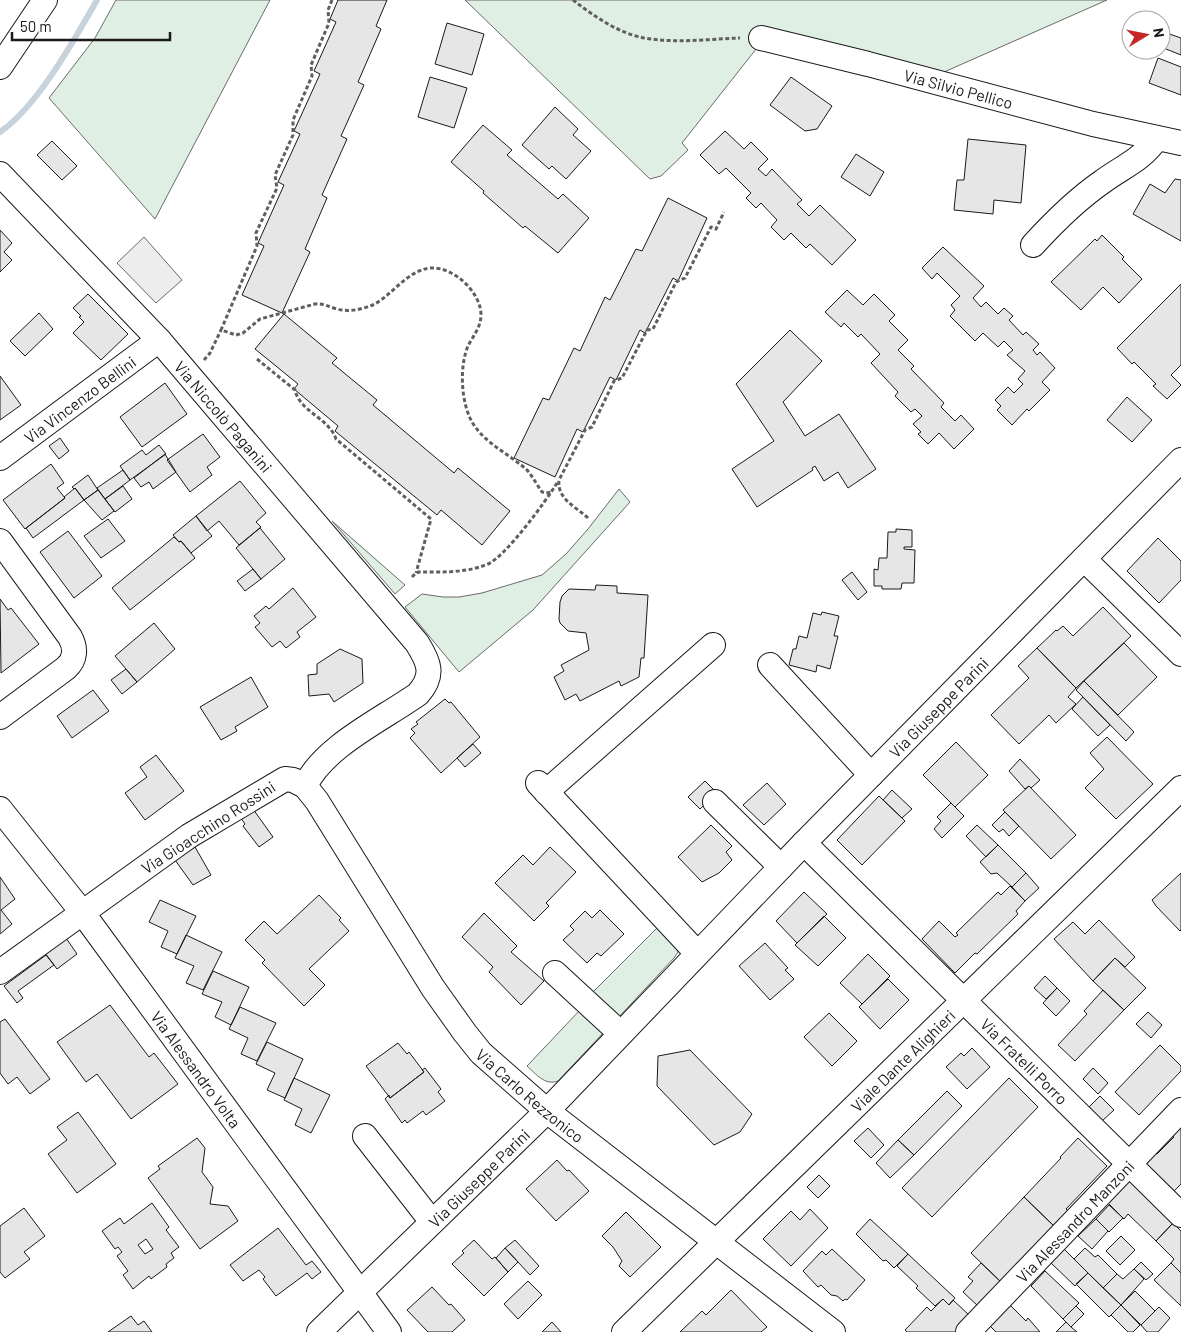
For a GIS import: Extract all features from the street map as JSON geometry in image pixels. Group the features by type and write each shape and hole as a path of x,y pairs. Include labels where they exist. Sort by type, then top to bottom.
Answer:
{"street":[{"path":"0,67 45,0"},
{"name":"Via Silvio Pellico","path":"761,38 1156,139 1181,143"},
{"path":"1032,245 1081,198 1102,181 1148,151 1156,139"},
{"name":"Via Niccolò Paganini","path":"0,174 159,340 417,643 429,666 427,682 418,694 332,752 317,767 305,786"},
{"name":"Via Vincenzo Bellini","path":"0,458 159,340"},
{"name":"Via Giuseppe Parini","path":"319,1332 546,1110 804,843 1181,460"},
{"path":"0,540 70,636 75,647 74,658 66,668 0,717"},
{"path":"1084,560 1181,654"},
{"path":"697,953 542,788 713,645"},
{"path":"770,665 871,775"},
{"name":"Via Gioacchino Rossini","path":"0,972 188,836 285,779 293,780 305,786"},
{"name":"Via Carlo Rezzonico","path":"305,786 317,801 433,988 481,1052 546,1110 833,1332"},
{"name":"Viale Dante Alighieri","path":"624,1332 1181,788"},
{"path":"715,802 781,867"},
{"name":"Via Alessandro Volta","path":"0,810 82,912 389,1332"},
{"name":"Via Fratelli Porro","path":"804,843 1181,1215"},
{"path":"555,973 620,1033"},
{"name":"Via Alessandro Manzoni","path":"968,1332 1181,1110"},
{"path":"365,1136 432,1222"}],"path":[{"path":"188,374 206,359 221,330 257,246 256,233 277,188 275,175 293,135 293,120 312,76 310,65 329,23 328,10 332,0"},
{"path":"573,0 592,14 620,30 650,39 761,38"},
{"path":"416,573 468,570 492,562 509,545 552,492 585,430 592,427 614,381 622,378 647,330 654,329 676,282 685,278 710,227 716,229 724,212"},
{"path":"221,330 236,335 243,333 260,320 315,304 345,310 363,308 381,301 396,286 421,271 431,268 444,269 467,284 479,304 481,313 480,324 468,347 463,365 465,405 472,423 482,436 526,469 542,492 552,492"},
{"path":"257,359 294,390 297,398 333,429 336,439 431,519 416,573 412,577"},
{"path":"559,480 558,486 563,498 588,518"}],"green space":[{"path":"116,0 270,0 155,219 49,98 95,38"},
{"path":"465,0 1107,0 935,76 760,44 682,143 688,150 661,176 650,179"},
{"path":"619,489 630,502 533,610 459,672 405,607 422,594 459,597 482,593 542,575 566,554"},
{"path":"332,521 405,585 395,594"},
{"path":"660,925 678,952 617,1019 591,994"},
{"path":"581,1009 606,1030 558,1081 545,1081 527,1066"}],"shaded area":[{"path":"144,237 182,280 156,303 117,263"}],"building":[{"path":"338,0 387,0 376,26 381,29 358,82 364,85 341,136 347,139 322,195 327,198 305,249 310,252 282,313 242,295 264,246 258,243 284,185 278,182 300,134 294,131 320,74 314,71 336,22 330,19"},
{"path":"447,23 484,34 472,75 435,64"},
{"path":"1171,34 1181,38 1181,55 1171,51"},
{"path":"1157,60 1163,60 1181,67 1181,95 1149,83"},
{"path":"430,77 467,88 454,128 418,117"},
{"path":"791,77 832,106 817,129 805,131 770,105"},
{"path":"555,107 578,129 573,135 591,151 566,179 552,166 549,169 522,145"},
{"path":"483,125 512,150 507,155 558,199 563,194 589,218 558,253 525,226 523,228 451,162"},
{"path":"725,131 744,149 751,142 768,159 758,169 766,176 772,169 802,200 797,204 809,216 820,205 856,240 832,265 810,244 806,248 791,233 784,240 771,227 777,220 761,203 756,208 746,198 751,193 726,168 719,174 700,155"},
{"path":"968,139 1026,145 1021,203 994,200 993,214 954,210 957,180 964,180"},
{"path":"52,141 77,166 62,180 37,155"},
{"path":"856,154 884,172 870,196 841,177"},
{"path":"1175,179 1181,180 1181,241 1133,214 1150,184 1165,193"},
{"path":"668,198 707,218 678,281 673,278 645,333 640,330 616,380 610,377 583,432 577,429 555,477 514,458 543,398 549,400 574,348 580,351 605,297 610,300 636,249 642,251"},
{"path":"0,230 12,243 4,252 12,260 0,272"},
{"path":"1102,235 1142,279 1119,303 1103,287 1081,310 1051,282 1095,239 1097,241"},
{"path":"943,247 984,286 973,298 981,307 986,302 998,314 1004,308 1013,316 1009,320 1023,335 1026,332 1039,344 1033,350 1037,355 1040,352 1055,368 1042,382 1050,390 1029,411 1027,409 1012,425 997,410 1001,406 995,400 1008,387 1014,393 1023,384 1018,379 1025,371 1007,355 1013,350 1004,341 998,347 983,333 975,341 950,316 955,310 951,305 960,296 937,273 932,279 922,268"},
{"path":"1181,284 1181,365 1171,375 1181,385 1167,399 1153,386 1156,384 1134,362 1132,364 1117,348"},
{"path":"847,290 863,305 874,294 895,315 889,321 908,340 898,350 914,366 911,369 944,403 941,407 955,421 961,415 974,429 954,449 939,433 928,444 918,434 921,432 913,424 922,416 915,409 911,412 895,396 898,392 871,363 880,354 861,334 858,337 844,323 841,327 825,312"},
{"path":"88,294 128,334 101,360 73,333 84,322 73,308"},
{"path":"39,313 53,329 25,356 10,341"},
{"path":"284,314 337,358 332,363 377,400 373,405 454,473 458,468 510,511 482,545 441,510 437,515 335,431 338,426 294,389 298,384 255,349"},
{"path":"790,330 822,361 783,402 805,436 839,414 876,469 848,488 838,472 824,481 815,466 812,468 813,470 757,507 732,469 774,441 736,384"},
{"path":"0,376 21,405 0,420"},
{"path":"165,383 187,414 142,447 120,417"},
{"path":"1127,397 1152,420 1132,442 1107,420"},
{"path":"203,434 220,457 207,467 212,475 190,492 167,460"},
{"path":"60,438 69,451 59,459 49,446"},
{"path":"159,445 166,454 130,480 120,466 142,450 146,455"},
{"path":"165,454 176,472 153,489 149,482 141,487 134,478"},
{"path":"51,464 64,483 57,488 65,498 25,529 3,500"},
{"path":"123,470 130,480 105,499 97,488"},
{"path":"88,475 98,490 84,500 75,488 72,487"},
{"path":"240,481 266,513 256,522 261,527 239,545 219,521 207,531 196,516"},
{"path":"123,486 132,499 115,512 105,499"},
{"path":"75,488 84,500 33,538 26,528"},
{"path":"98,490 114,511 102,520 84,500"},
{"path":"196,516 212,536 191,553 173,535"},
{"path":"108,519 125,541 101,558 84,536"},
{"path":"260,528 285,559 261,579 236,548"},
{"path":"896,529 912,530 912,547 904,547 904,549 915,550 914,583 902,583 901,589 882,589 882,586 874,586 874,569 878,570 879,558 887,558 888,532 896,532"},
{"path":"68,531 102,576 74,598 40,552"},
{"path":"174,537 179,542 181,541 195,558 130,610 112,588"},
{"path":"1158,538 1181,561 1181,580 1159,603 1127,571"},
{"path":"253,569 261,579 245,591 237,581"},
{"path":"852,572 867,592 858,600 842,580"},
{"path":"596,585 617,586 617,593 648,595 644,658 641,658 639,677 621,686 619,681 580,701 576,694 565,700 554,677 564,671 561,665 589,650 586,633 568,631 560,623 560,602 562,596 569,589 595,590"},
{"path":"293,588 316,617 297,632 300,637 286,648 280,641 272,647 255,627 260,623 254,616 266,606 269,609"},
{"path":"0,599 8,610 11,608 39,644 1,673"},
{"path":"1103,607 1131,636 1076,688 1037,648 1063,626 1073,636"},
{"path":"822,612 839,616 834,636 838,636 830,669 817,665 816,672 789,665 799,636 807,638 813,613 821,615"},
{"path":"154,623 175,649 137,682 115,656"},
{"path":"1124,643 1157,677 1118,715 1084,681"},
{"path":"1037,648 1076,688 1068,697 1076,704 1056,723 1049,715 1019,744 991,715 1029,678 1018,666"},
{"path":"340,649 362,659 363,683 334,702 329,694 309,696 308,675 317,674 317,664"},
{"path":"126,669 137,682 122,694 111,680"},
{"path":"251,677 268,707 235,727 237,731 221,740 200,707"},
{"path":"1084,681 1134,732 1126,741 1076,690"},
{"path":"93,690 109,711 72,738 57,716"},
{"path":"1083,697 1110,725 1098,736 1072,709"},
{"path":"445,699 449,703 451,702 480,737 441,773 410,738 415,733 411,729 418,724 416,722"},
{"path":"1107,737 1153,784 1116,819 1085,788 1104,769 1090,753"},
{"path":"956,742 988,775 955,807 923,775"},
{"path":"473,744 481,753 465,767 457,758"},
{"path":"156,755 184,791 145,820 125,793 147,777 140,767"},
{"path":"1020,759 1040,780 1031,788 1029,786 1025,789 1009,771"},
{"path":"705,781 717,793 700,809 688,797"},
{"path":"767,783 786,804 764,825 743,805"},
{"path":"1029,786 1076,835 1051,859 1003,810"},
{"path":"892,790 912,809 902,818 883,800"},
{"path":"879,796 905,821 862,865 837,840"},
{"path":"951,803 964,816 942,838 934,829 941,821 937,817"},
{"path":"253,809 273,837 259,847 243,826 245,824 240,817"},
{"path":"1005,812 1019,826 1009,836 1003,829 999,832 992,825"},
{"path":"711,825 732,846 726,852 732,860 719,873 702,882 678,857"},
{"path":"977,825 998,845 986,857 966,836"},
{"path":"998,845 1026,873 1012,887 997,873 991,874 980,862"},
{"path":"195,847 211,875 193,885 175,860"},
{"path":"550,847 576,872 546,903 549,906 534,921 495,883 523,855 533,865"},
{"path":"1026,873 1039,888 1025,901 1012,887"},
{"path":"1181,873 1181,930 1180,931 1152,900"},
{"path":"0,877 15,899 1,910 12,924 0,934"},
{"path":"1010,886 1025,901 1016,911 1018,914 955,973 922,939 939,921 955,937 958,935 956,933 998,892 1001,895"},
{"path":"804,892 827,914 797,943 776,921"},
{"path":"319,895 341,918 339,920 349,931 309,969 325,985 304,1006 262,963 265,960 245,940 264,921 277,934"},
{"path":"160,900 196,916 177,954 161,947 168,931 149,922"},
{"path":"600,910 624,934 601,956 597,953 587,963 563,940 574,930 570,926 585,911 592,918"},
{"path":"484,913 517,946 511,952 544,981 521,1005 489,972 493,967 462,937"},
{"path":"824,916 846,938 818,966 795,945"},
{"path":"1099,920 1135,957 1125,967 1115,958 1093,981 1054,939 1073,922 1085,934"},
{"path":"186,935 222,952 203,990 186,983 194,966 175,958"},
{"path":"66,938 77,954 57,969 45,953"},
{"path":"765,943 788,968 785,970 794,979 770,1000 739,966"},
{"path":"868,954 890,976 862,1004 840,983"},
{"path":"46,955 54,965 18,991 23,998 17,1003 4,986"},
{"path":"1115,958 1146,988 1124,1010 1093,981"},
{"path":"213,971 249,987 231,1025 215,1017 222,1002 202,994"},
{"path":"1045,976 1057,988 1046,999 1034,988"},
{"path":"888,979 909,1000 880,1029 859,1007"},
{"path":"1057,988 1070,1001 1056,1016 1043,1003"},
{"path":"1103,990 1124,1010 1075,1061 1058,1045 1087,1014 1084,1011"},
{"path":"110,1005 149,1057 154,1053 178,1084 131,1119 97,1074 86,1082 57,1042"},
{"path":"240,1007 276,1023 257,1061 241,1054 248,1038 229,1029"},
{"path":"1148,1012 1162,1025 1151,1038 1136,1024"},
{"path":"829,1013 857,1041 832,1066 804,1037"},
{"path":"5,1019 50,1079 30,1094 17,1077 8,1084 0,1073 0,1022"},
{"path":"267,1042 303,1059 285,1098 267,1090 275,1073 256,1064"},
{"path":"398,1043 407,1054 409,1052 424,1072 390,1098 366,1066"},
{"path":"1160,1045 1181,1066 1181,1071 1139,1115 1115,1092"},
{"path":"972,1048 990,1067 967,1089 946,1067 961,1053 964,1056"},
{"path":"690,1050 752,1114 740,1132 714,1145 657,1086 658,1056"},
{"path":"425,1068 441,1089 438,1092 445,1101 426,1115 423,1111 407,1123 405,1120 402,1123 385,1099 389,1095 390,1098 424,1072 422,1070"},
{"path":"1093,1068 1108,1083 1098,1094 1083,1079"},
{"path":"294,1078 330,1095 311,1133 295,1125 302,1109 284,1100"},
{"path":"1009,1078 1038,1107 932,1217 902,1188"},
{"path":"947,1091 962,1106 914,1155 898,1140"},
{"path":"1100,1096 1114,1110 1102,1121 1088,1108"},
{"path":"78,1112 116,1164 77,1193 48,1154 67,1140 57,1127"},
{"path":"1181,1124 1181,1184 1172,1193 1157,1179 1159,1176 1150,1168 1148,1170 1142,1165 1154,1152 1157,1154 1174,1137 1171,1134"},
{"path":"868,1128 884,1145 871,1158 854,1141"},
{"path":"197,1138 205,1148 202,1172 213,1187 210,1204 228,1206 238,1221 200,1249 148,1178 160,1169 158,1166"},
{"path":"1078,1138 1107,1166 1066,1209 1068,1211 1054,1226 1024,1197"},
{"path":"898,1140 914,1155 890,1178 876,1163"},
{"path":"557,1160 589,1191 556,1221 526,1189"},
{"path":"819,1175 830,1186 818,1198 807,1187"},
{"path":"1129,1181 1173,1223 1156,1241 1128,1214 1124,1219 1108,1203"},
{"path":"1024,1197 1055,1227 1002,1283 971,1253"},
{"path":"152,1203 169,1227 166,1230 179,1247 171,1253 174,1258 166,1264 167,1267 151,1279 149,1276 133,1289 123,1275 128,1271 117,1256 122,1252 118,1247 115,1249 102,1231 120,1218 124,1224","holes":["146,1239 153,1249 145,1254 138,1245"]},
{"path":"1109,1205 1123,1218 1109,1232 1096,1219"},
{"path":"24,1208 45,1236 24,1252 30,1259 5,1278 0,1272 0,1226"},
{"path":"810,1209 828,1228 791,1266 763,1239 791,1211 800,1220"},
{"path":"626,1212 661,1247 630,1277 619,1266 622,1261 613,1247 602,1236"},
{"path":"870,1219 908,1254 894,1268 886,1260 883,1261 856,1234"},
{"path":"1096,1219 1108,1231 1092,1249 1078,1236"},
{"path":"1173,1223 1181,1231 1181,1273 1171,1263 1174,1259 1156,1241"},
{"path":"278,1228 306,1265 312,1261 321,1272 312,1279 307,1273 276,1296 263,1279 265,1277 259,1270 243,1281 230,1265"},
{"path":"1121,1236 1135,1250 1120,1265 1106,1251"},
{"path":"474,1240 492,1259 495,1257 508,1272 484,1296 452,1264"},
{"path":"515,1240 539,1266 530,1275 505,1248"},
{"path":"505,1248 518,1262 508,1272 496,1258"},
{"path":"1085,1248 1095,1257 1098,1255 1117,1274 1103,1288 1074,1259"},
{"path":"832,1249 865,1280 847,1300 843,1301 837,1296 831,1295 821,1285 818,1287 803,1271 822,1251 826,1255"},
{"path":"1064,1249 1088,1273 1075,1286 1051,1263"},
{"path":"908,1254 955,1298 949,1305 943,1299 935,1306 897,1266"},
{"path":"1141,1262 1153,1274 1146,1280 1134,1269"},
{"path":"981,1263 1002,1283 979,1307 963,1292 973,1281 968,1277"},
{"path":"1171,1263 1181,1273 1181,1306 1154,1280"},
{"path":"1134,1269 1144,1279 1121,1305 1103,1288 1117,1274 1123,1279"},
{"path":"1045,1271 1079,1303 1063,1319 1031,1286"},
{"path":"1088,1273 1121,1305 1109,1317 1076,1284"},
{"path":"528,1281 542,1295 518,1319 504,1304"},
{"path":"432,1287 465,1320 452,1332 428,1332 407,1310"},
{"path":"731,1290 767,1327 761,1332 680,1332 702,1311 706,1315"},
{"path":"1135,1291 1155,1311 1141,1325 1121,1305"},
{"path":"943,1299 949,1305 953,1300 970,1316 955,1332 907,1332 905,1330 927,1307 931,1311"},
{"path":"1010,1305 1026,1321 1028,1318 1040,1332 996,1332 990,1326"},
{"path":"1121,1305 1140,1325 1133,1332 1128,1332 1111,1315"},
{"path":"1076,1306 1084,1314 1071,1327 1063,1319"},
{"path":"1159,1307 1170,1318 1158,1332 1147,1332 1141,1325"},
{"path":"131,1316 138,1325 144,1321 152,1332 108,1332"},
{"path":"552,1322 561,1332 542,1332"},
{"path":"1066,1322 1071,1327 1077,1332 1056,1332"}],"waterway":[{"path":"0,132 14,121 41,89 97,0"}]}
